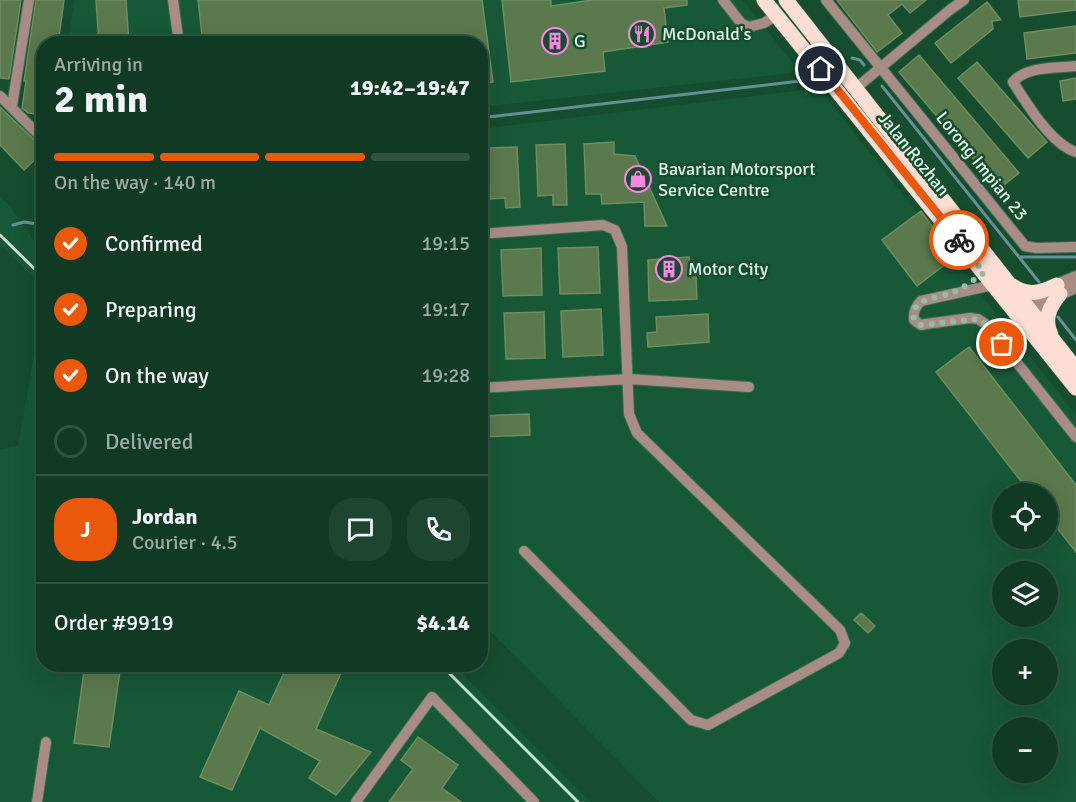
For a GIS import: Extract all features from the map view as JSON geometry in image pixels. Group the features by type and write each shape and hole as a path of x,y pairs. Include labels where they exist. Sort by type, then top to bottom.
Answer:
{"main road":[{"name":"Jalan Rozhan","path":"764,0 850,93 1009,284 1076,388"},
{"name":"Jalan Rozhan","path":"786,0 850,93 989,280 998,284 1026,312"},
{"path":"989,280 1047,341"},
{"path":"1009,284 1020,292 1031,294 1058,290"},
{"path":"1047,341 1047,321 1058,290"},
{"name":"Jalan Rozhan","path":"1047,341 1076,369"}],"street":[{"path":"12,106 29,0"},
{"path":"173,0 178,36"},
{"path":"723,0 741,23 748,27 764,24 777,15"},
{"path":"826,0 881,68"},
{"path":"850,93 881,68 947,4 964,0"},
{"path":"1076,66 1027,72 1018,75 1013,82 1035,118 1062,144 1076,153"},
{"name":"Lorong Impian 23","path":"881,68 1025,246 1076,247"},
{"path":"0,96 36,132"},
{"path":"488,233 603,225 615,230 622,247 629,414 637,433 840,630 845,643 839,653 708,725 691,720 524,551"},
{"path":"1026,312 1076,277"},
{"path":"989,280 921,302 916,306 913,314 914,320 921,325 970,318 978,319 987,325 1076,437"},
{"path":"1058,290 1076,287"},
{"path":"488,388 628,379 749,387"},
{"path":"356,802 432,697 534,802"},
{"path":"37,802 46,742"}],"shaded area":[{"path":"74,0 743,0 800,72 488,106 488,36 69,36"},
{"path":"819,88 1076,415 1076,802 659,802 488,629 488,128"},
{"path":"0,197 10,206 36,244 36,279 0,245"},
{"path":"36,343 36,672 461,672 591,802 0,802 0,449 18,446"}],"building":[{"path":"0,0 21,0 9,79 0,78"},
{"path":"36,0 64,0 59,36 36,36 36,114 28,113 22,108 26,81 24,81"},
{"path":"96,0 126,0 128,36 98,36"},
{"path":"198,0 482,0 487,36 202,36"},
{"path":"502,0 551,0 551,6 592,0 687,0 687,5 664,8 668,42 603,52 605,71 511,82"},
{"path":"837,0 926,0 910,13 902,4 888,15 902,33 877,52"},
{"path":"1018,0 1076,0 1076,10 1020,17"},
{"path":"987,2 1001,20 992,21 993,29 951,63 935,43"},
{"path":"1076,26 1076,53 1027,59 1024,33"},
{"path":"488,45 493,82 488,83"},
{"path":"919,55 1019,173 999,189 899,72"},
{"path":"977,62 1047,142 1028,158 958,78"},
{"path":"1076,78 1076,99 1063,101 1060,81"},
{"path":"0,107 36,141 36,159 24,170 0,145"},
{"path":"614,142 614,154 635,156 667,226 645,226 644,202 602,204 601,194 586,194 584,144"},
{"path":"565,144 567,205 553,205 553,195 538,196 536,145"},
{"path":"517,147 520,207 506,208 505,198 490,199 488,148"},
{"path":"921,211 955,257 917,286 882,240"},
{"path":"598,247 600,293 560,294 558,248"},
{"path":"541,248 542,295 503,296 501,250"},
{"path":"689,257 690,277 696,277 697,299 649,301 648,260"},
{"path":"601,309 603,355 563,357 561,311"},
{"path":"544,312 545,358 506,359 504,313"},
{"path":"708,314 709,342 648,347 647,333 657,332 656,317"},
{"path":"969,347 1076,485 1076,552 1058,529 1058,483 1022,483 936,372"},
{"path":"529,414 530,435 488,437 488,416"},
{"path":"861,613 875,626 868,633 854,620"},
{"path":"84,672 120,672 109,747 74,743"},
{"path":"284,672 341,672 316,729 371,752 336,795 309,778 320,761 260,728 232,790 200,777 239,691 269,705"},
{"path":"418,737 458,765 442,788 461,802 389,802 413,769 401,760"}],"waterway":[{"path":"852,58 860,60 864,65"},
{"path":"488,117 809,80"},
{"path":"882,86 1039,282"},
{"path":"13,225 24,222 36,224"},
{"path":"1019,257 1076,257"},
{"path":"1058,317 1076,340"}],"railway":[{"path":"0,235 36,270"},
{"path":"448,672 578,802"}],"way so far":[{"path":"959,240 984,273 952,293 921,302 916,306 913,314 914,320 921,325 970,318 978,319 987,325 1002,344"}],"place":[{"name":"McDonald's","path":"642,34"},
{"name":"G","path":"555,41"},
{"name":"Bavarian Motorsport Service Centre","path":"638,179"},
{"name":"Motor City","path":"669,269"}],"route":[{"path":"821,69 959,240"}]}
